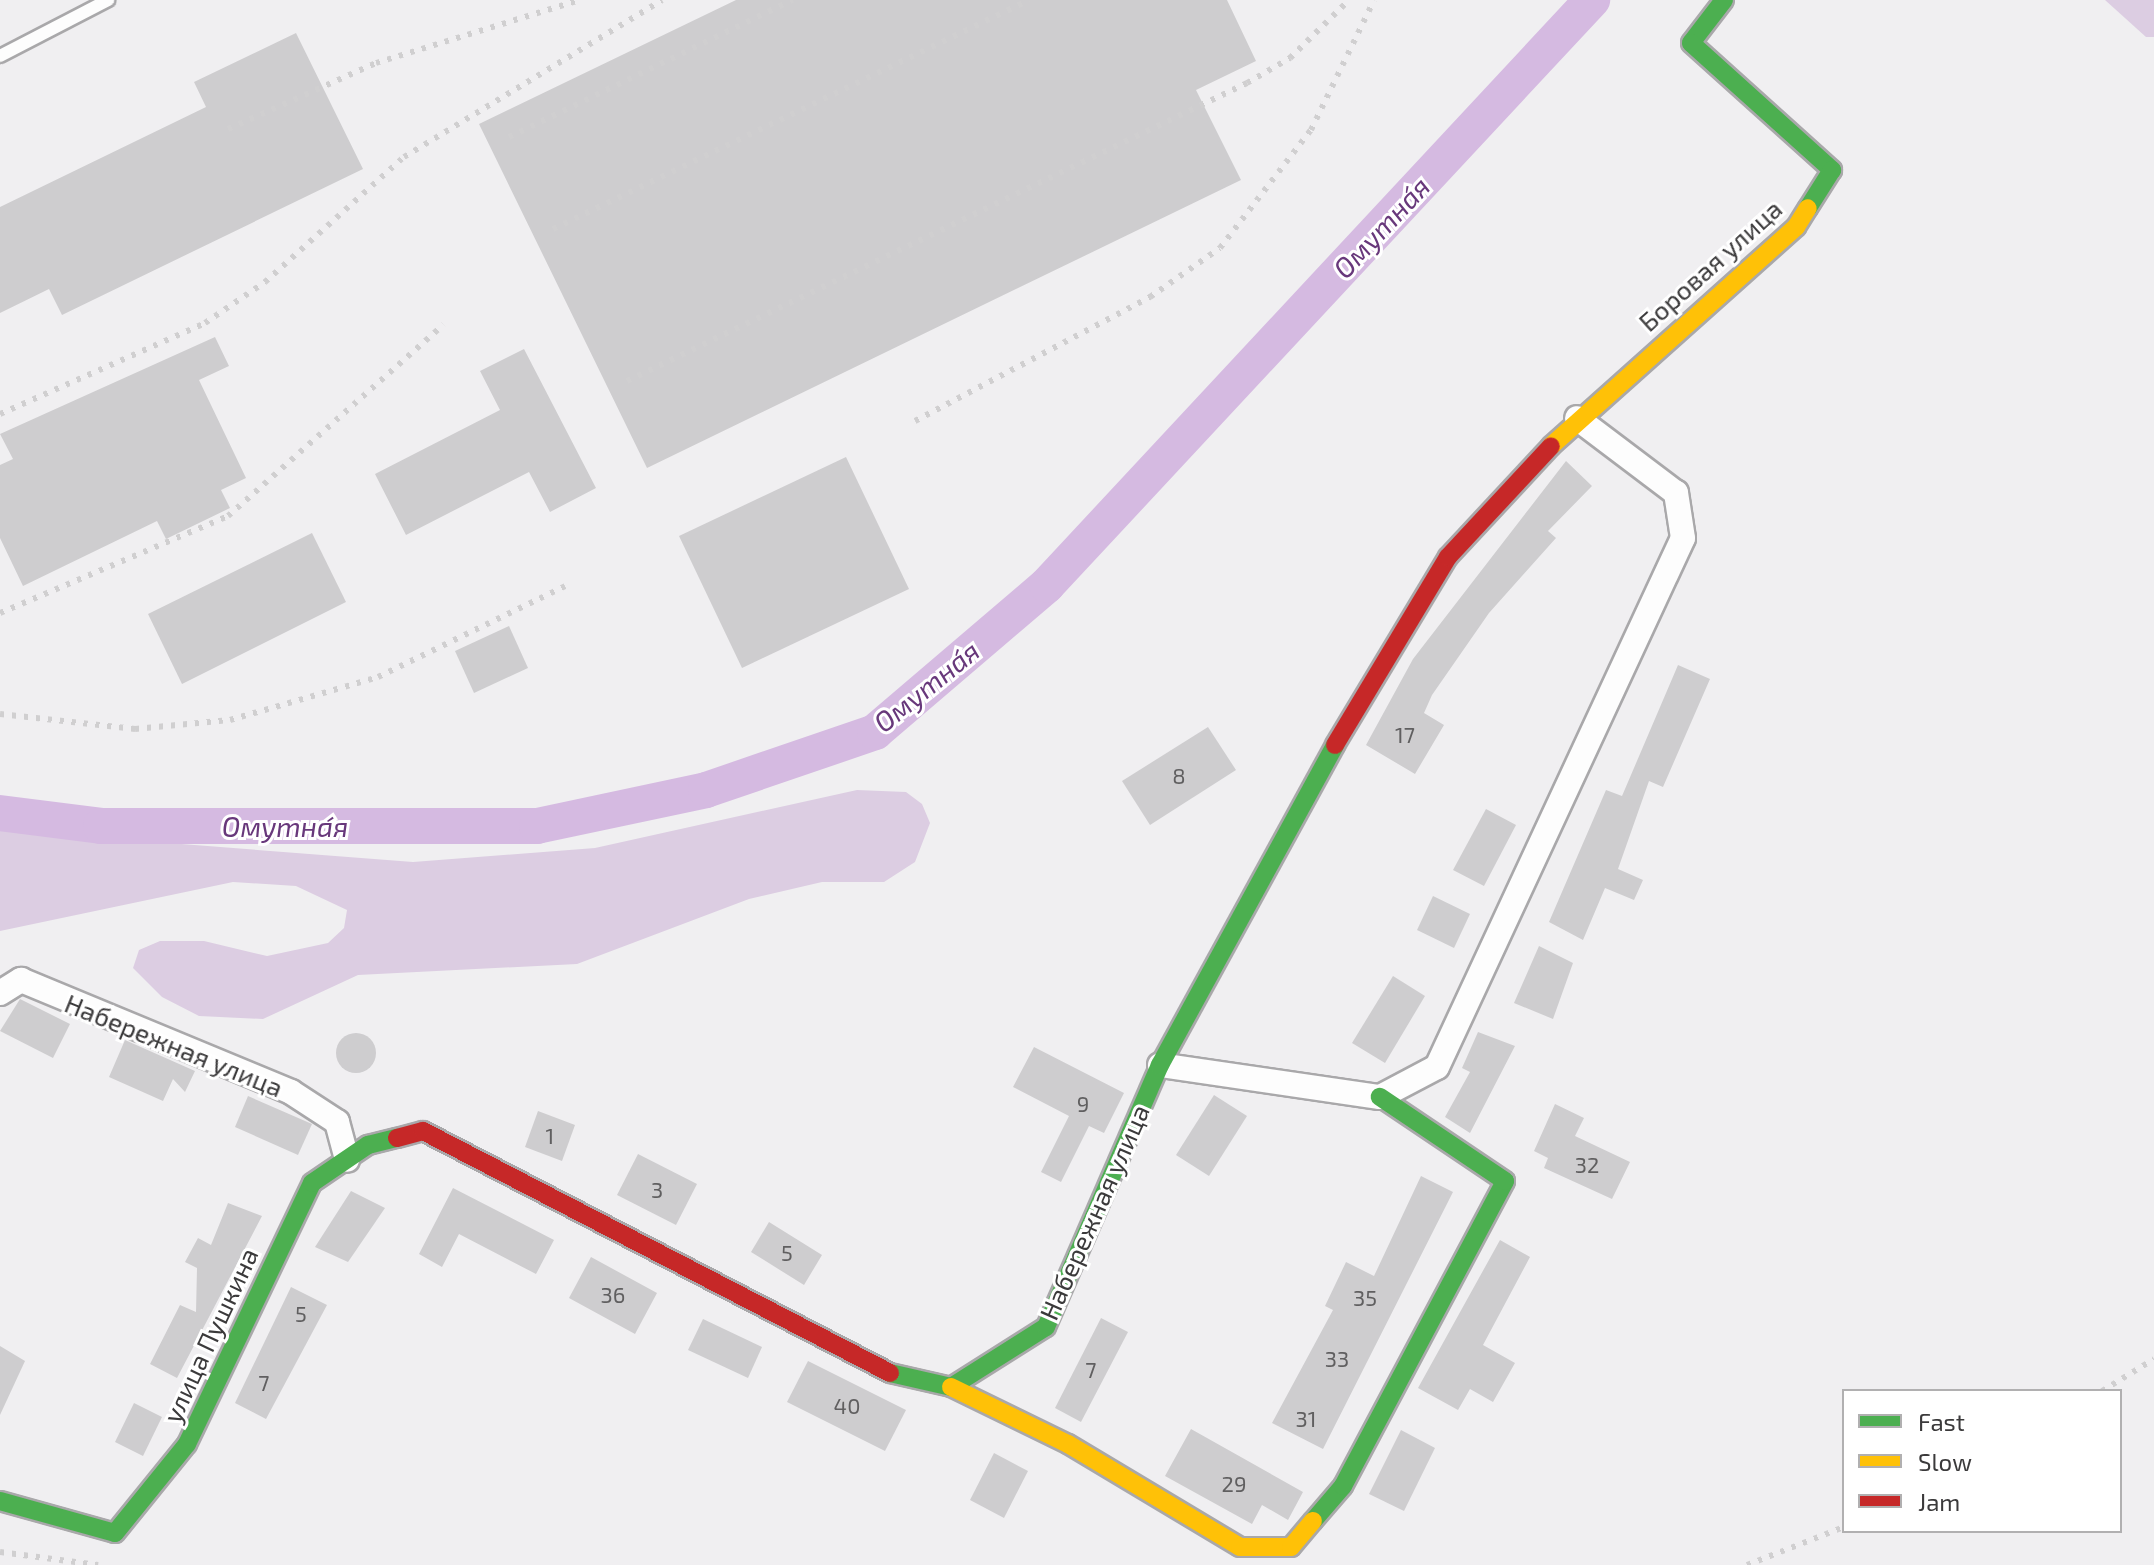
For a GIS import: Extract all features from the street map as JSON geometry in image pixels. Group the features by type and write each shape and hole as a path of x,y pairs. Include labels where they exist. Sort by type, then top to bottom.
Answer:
{"street":[{"name":"Боровая улица","path":"1577,418 1796,227 1832,170 1691,43 1724,0"},
{"name":"Набережная улица","path":"951,1387 1046,1327 1160,1065 1297,808 1448,557 1577,418"},
{"path":"1380,1097 1437,1067 1683,538 1676,493 1577,418"},
{"name":"Набережная улица","path":"0,993 21,980 291,1092 337,1122 347,1160"},
{"path":"347,1160 368,1145 423,1131 903,1380 951,1387 1068,1444 1240,1547 1291,1547 1343,1486 1505,1181 1380,1097 1160,1065"},
{"name":"улица Пушкина","path":"0,1501 115,1533 187,1444 312,1183 347,1160"}],"lane":[{"path":"0,56 108,0"}],"shaded area":[{"path":"2105,0 2154,0 2154,37 2146,37"},
{"path":"857,790 906,792 922,804 930,823 915,862 884,882 822,882 749,899 577,964 358,975 263,1019 199,1016 162,997 133,968 139,950 160,941 204,941 267,956 328,943 344,928 347,910 296,886 233,882 0,931 0,830 413,862 595,848"}],"building":[{"path":"736,0 1227,0 1256,61 1196,90 1241,180 647,468 479,124"},
{"path":"296,33 363,169 62,315 49,289 0,313 0,207 206,107 194,82"},
{"path":"215,337 229,366 199,380 246,478 221,490 230,508 166,539 157,521 23,586 0,538 0,465 13,459 0,434"},
{"path":"524,349 596,488 550,512 529,472 406,535 375,474 500,410 480,371"},
{"path":"846,457 909,589 742,668 679,536"},
{"path":"1566,461 1592,486 1548,531 1556,538 1489,613 1432,695 1424,713 1444,725 1415,774 1366,745 1413,659"},
{"path":"312,533 346,602 182,684 148,614"},
{"path":"509,626 528,668 474,693 455,651"},
{"path":"1678,665 1710,679 1663,787 1649,781 1618,869 1643,880 1634,900 1605,888 1583,940 1549,922 1606,790 1622,796"},
{"path":"1208,727 1236,770 1150,825 1122,781"},
{"path":"1486,809 1516,825 1484,886 1453,870"},
{"path":"1433,896 1470,914 1454,948 1417,930"},
{"path":"1539,946 1573,963 1553,1019 1514,1003"},
{"path":"1393,976 1425,996 1385,1063 1352,1043"},
{"path":"20,999 70,1024 53,1058 0,1031"},
{"path":"1478,1032 1515,1046 1470,1133 1445,1117 1470,1072 1462,1068"},
{"path":"356,1033 370,1039 376,1053 370,1067 356,1073 342,1067 336,1053 342,1039"},
{"path":"125,1040 195,1071 185,1092 173,1079 163,1101 109,1077"},
{"path":"1034,1047 1124,1093 1104,1133 1089,1126 1061,1182 1041,1172 1069,1116 1013,1087"},
{"path":"1214,1095 1247,1116 1209,1176 1176,1155"},
{"path":"248,1096 312,1124 298,1155 235,1127"},
{"path":"1555,1104 1584,1118 1575,1136 1630,1162 1612,1199 1544,1168 1548,1158 1534,1151"},
{"path":"538,1111 575,1125 562,1161 525,1147"},
{"path":"638,1154 697,1184 676,1225 617,1195"},
{"path":"1421,1176 1453,1192 1323,1449 1272,1423 1333,1310 1325,1306 1346,1262 1374,1276"},
{"path":"453,1188 554,1240 536,1274 459,1234 442,1267 419,1254"},
{"path":"351,1191 385,1208 348,1262 315,1247"},
{"path":"228,1203 262,1216 177,1378 150,1364 180,1305 196,1312 197,1268 185,1262 198,1238 211,1245"},
{"path":"769,1222 822,1255 804,1285 751,1252"},
{"path":"1500,1240 1530,1257 1483,1345 1515,1363 1493,1402 1470,1389 1458,1410 1418,1388"},
{"path":"591,1257 657,1293 635,1334 569,1298"},
{"path":"291,1287 327,1305 266,1419 235,1403"},
{"path":"1101,1318 1128,1332 1081,1422 1055,1408"},
{"path":"703,1319 762,1347 748,1378 688,1350"},
{"path":"0,1346 25,1361 0,1415"},
{"path":"808,1361 906,1410 885,1451 787,1402"},
{"path":"134,1403 162,1417 143,1456 115,1442"},
{"path":"1191,1429 1303,1492 1288,1520 1262,1505 1252,1524 1165,1476"},
{"path":"1401,1430 1435,1448 1404,1511 1369,1494"},
{"path":"994,1453 1028,1471 1004,1518 970,1500"}],"waterway":[{"name":"Омутна́я","path":"0,813 101,826 537,826 706,790 875,732 1047,585 1592,0"}],"railway":[{"path":"228,129 376,63 579,0"},
{"path":"0,414 205,323 265,282 404,157 662,0"},
{"path":"509,137 793,0"},
{"path":"553,229 1029,0"},
{"path":"627,381 1247,83 1290,58 1349,0"},
{"path":"915,421 1150,297 1220,248 1311,130 1374,0"},
{"path":"0,613 228,516 443,325"},
{"path":"0,714 135,729 230,720 378,677 565,586"},
{"path":"2105,1389 2154,1359"},
{"path":"1747,1565 1842,1528"},
{"path":"0,1552 98,1565"}],"traffic: fast":[{"path":"1724,0 1691,43 1832,170 1808,208"},
{"path":"890,1373 951,1387 1046,1327 1160,1065 1335,745"},
{"path":"1313,1521 1343,1486 1505,1181 1380,1097"},
{"path":"0,1501 115,1533 187,1444 312,1183 368,1145 397,1138"}],"traffic: slow":[{"path":"1551,446 1796,227 1808,208"},
{"path":"951,1387 1068,1444 1240,1547 1291,1547 1313,1521"}],"traffic: jam":[{"path":"1335,745 1448,557 1551,446"},
{"path":"397,1138 423,1131 890,1373"}]}
